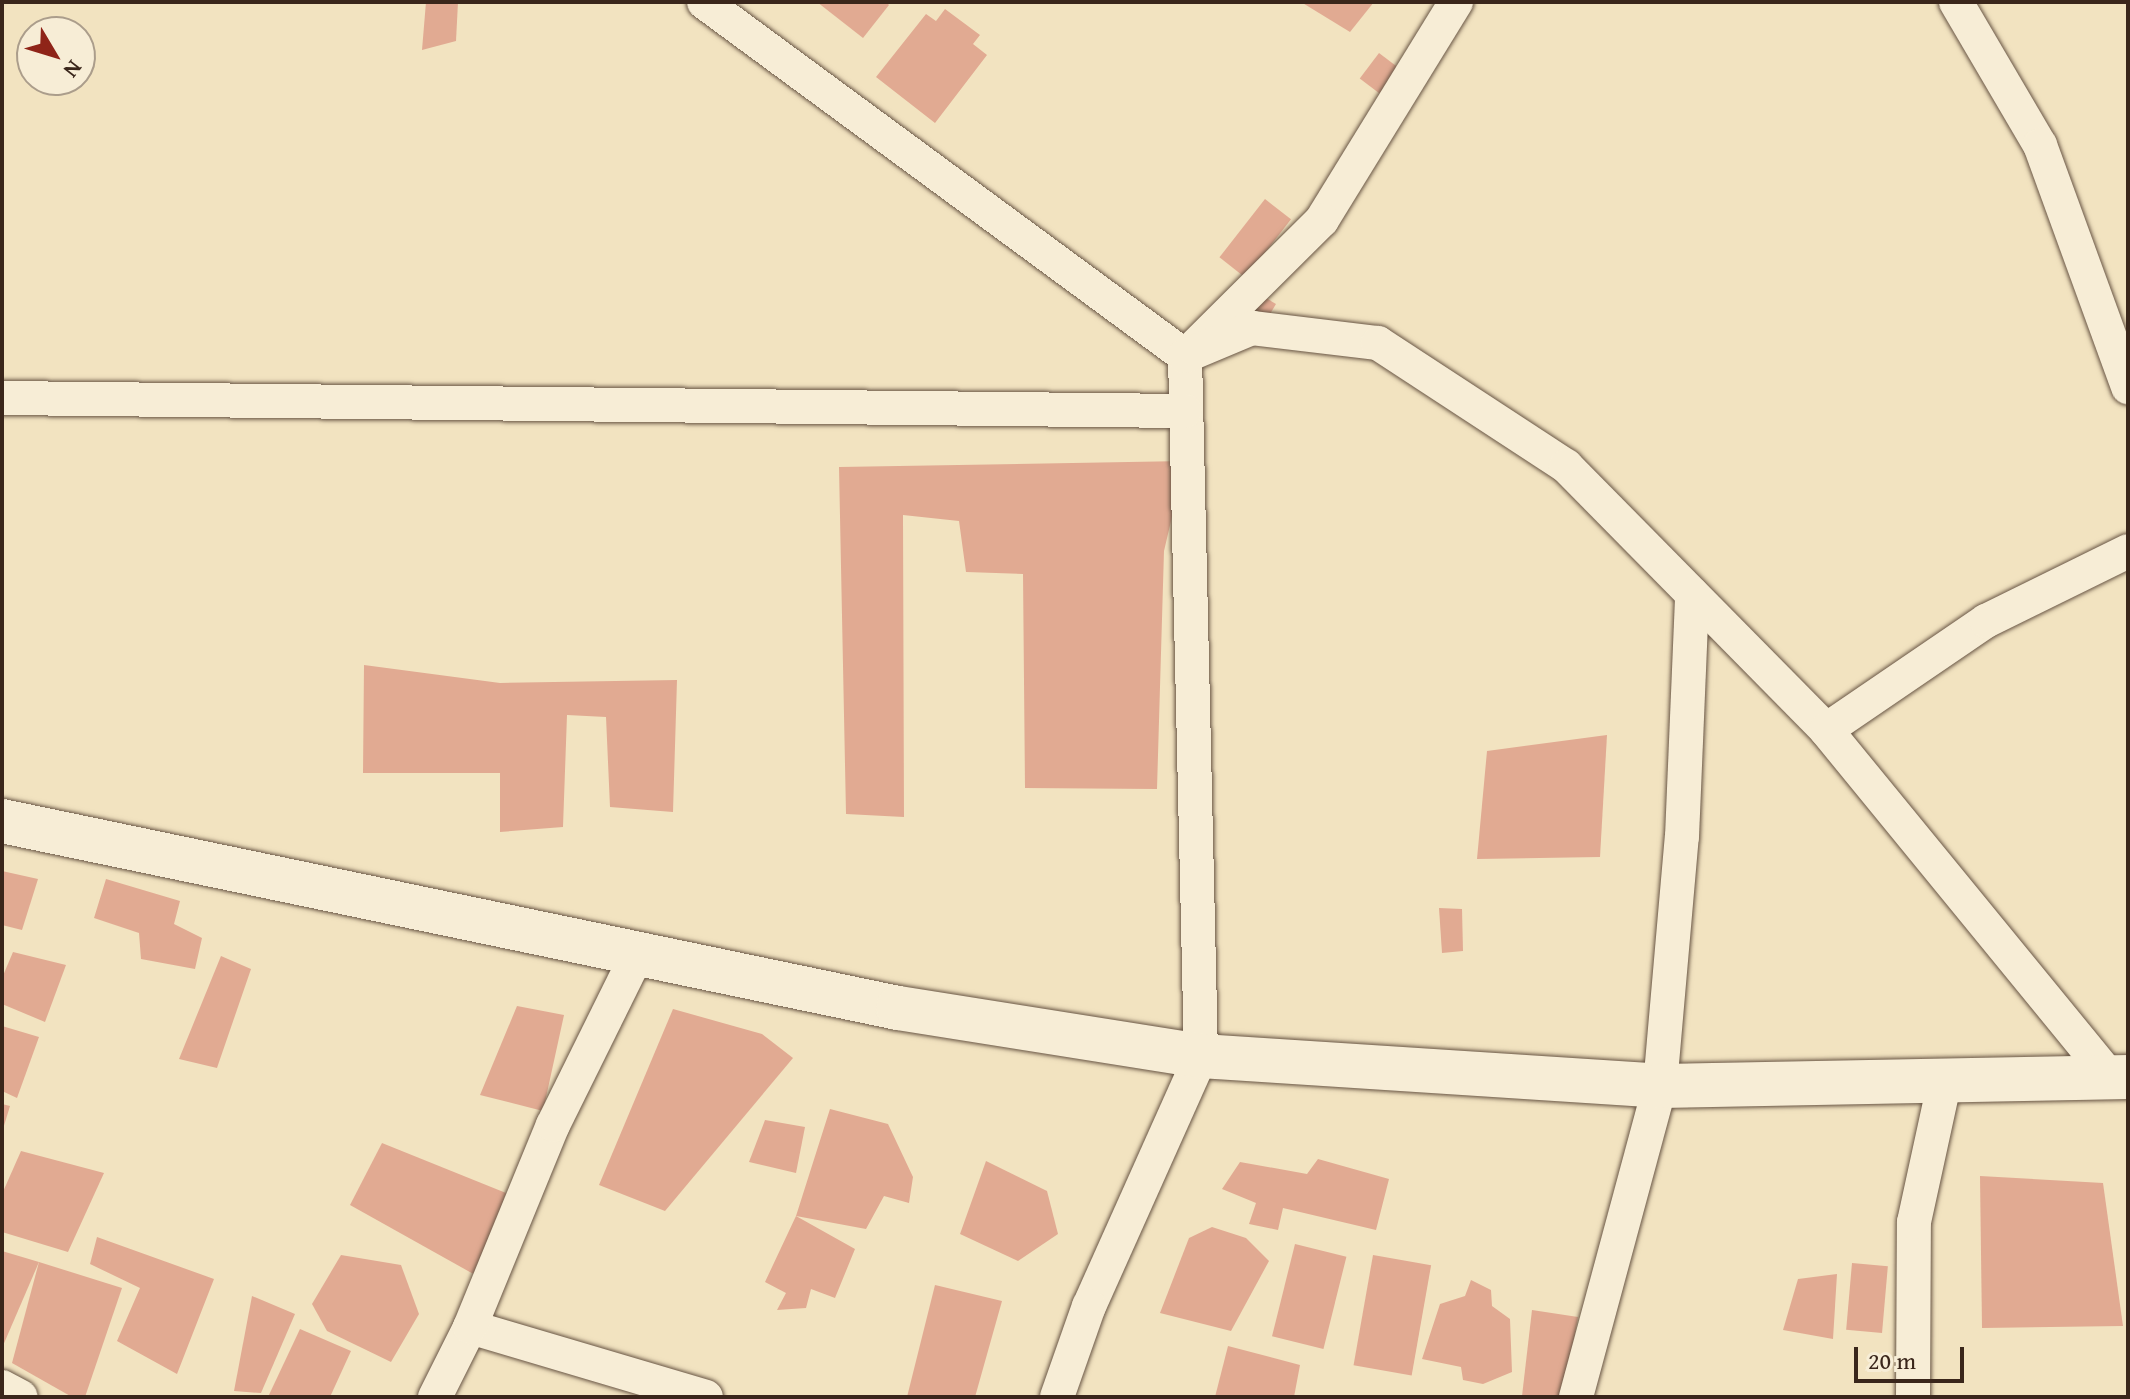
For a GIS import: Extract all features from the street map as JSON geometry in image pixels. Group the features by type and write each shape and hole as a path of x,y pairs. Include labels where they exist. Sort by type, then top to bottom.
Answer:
{"main road":[{"path":"2,821 639,951 898,1008 1201,1056 1660,1086 2119,1077"}],"street":[{"path":"704,2 1185,356"},
{"path":"1057,1397 1089,1306 1201,1056 1185,356 1322,220 1456,2"},
{"path":"1956,2 2040,145 2128,387"},
{"path":"1185,356 1252,328 1378,343 1566,466 1826,730 2119,1077"},
{"path":"2,398 1185,411"},
{"path":"1826,730 1986,621 2128,551"},
{"path":"1576,1397 1660,1086 1682,837 1692,594"},
{"path":"435,1397 470,1327 553,1125 639,951"},
{"path":"1913,1397 1914,1222 1945,1080"},
{"path":"470,1327 706,1397"},
{"path":"2,1387 21,1397"}],"building":[{"path":"426,2 458,2 456,41 422,50"},
{"path":"817,2 886,2 889,5 863,38"},
{"path":"1301,2 1374,2 1350,32"},
{"path":"945,9 980,35 973,44 987,55 935,123 876,77 926,14 936,21"},
{"path":"1379,53 1408,75 1388,100 1360,79"},
{"path":"1265,199 1291,219 1245,278 1219,257"},
{"path":"1246,286 1276,304 1264,324 1234,306"},
{"path":"1185,461 1164,551 1157,789 1025,788 1023,574 966,572 959,521 903,515 904,817 846,814 839,467"},
{"path":"364,665 500,683 677,680 673,812 610,807 606,717 567,715 563,827 500,832 500,773 363,773"},
{"path":"1607,735 1600,857 1477,859 1487,751"},
{"path":"2,871 38,879 22,930 2,925"},
{"path":"106,879 180,901 174,924 202,938 195,969 141,959 139,933 94,918"},
{"path":"1439,908 1462,909 1463,951 1442,953"},
{"path":"13,952 66,965 45,1022 2,1004 2,978"},
{"path":"221,956 251,969 217,1068 179,1059"},
{"path":"517,1006 564,1015 543,1111 480,1095"},
{"path":"673,1009 762,1034 793,1058 665,1211 599,1185"},
{"path":"2,1026 39,1037 17,1098 2,1091"},
{"path":"2,1104 10,1106 3,1129 2,1129"},
{"path":"830,1109 888,1124 913,1177 909,1203 884,1196 866,1229 796,1216"},
{"path":"765,1120 805,1127 796,1173 749,1162"},
{"path":"382,1143 506,1193 477,1276 350,1205"},
{"path":"21,1151 104,1173 68,1252 2,1232 2,1194"},
{"path":"1318,1159 1389,1179 1376,1230 1283,1208 1278,1230 1249,1224 1256,1203 1222,1189 1240,1162 1307,1174"},
{"path":"986,1161 1047,1191 1058,1234 1018,1261 960,1234"},
{"path":"1980,1176 2103,1183 2123,1326 1982,1328"},
{"path":"796,1216 855,1249 835,1298 811,1289 806,1308 777,1310 786,1293 765,1282"},
{"path":"1212,1227 1246,1238 1269,1261 1231,1331 1160,1313 1189,1238"},
{"path":"97,1237 214,1279 177,1374 117,1341 140,1288 90,1264"},
{"path":"1295,1244 1346,1257 1323,1349 1272,1336"},
{"path":"2,1251 39,1262 2,1348"},
{"path":"341,1255 401,1265 419,1314 391,1362 327,1331 312,1304"},
{"path":"1373,1255 1431,1265 1412,1376 1354,1365"},
{"path":"39,1262 122,1288 85,1397 72,1397 12,1363"},
{"path":"1852,1263 1888,1266 1882,1333 1846,1330"},
{"path":"1837,1274 1833,1339 1783,1330 1798,1279"},
{"path":"1471,1280 1491,1290 1492,1306 1510,1319 1512,1372 1483,1384 1463,1380 1461,1367 1422,1359 1440,1304 1465,1296"},
{"path":"935,1285 1002,1301 975,1397 907,1397"},
{"path":"252,1296 295,1314 261,1393 234,1391"},
{"path":"1532,1310 1578,1317 1564,1397 1522,1396"},
{"path":"300,1329 351,1351 330,1397 268,1397"},
{"path":"1228,1346 1300,1365 1294,1397 1215,1397"}]}
